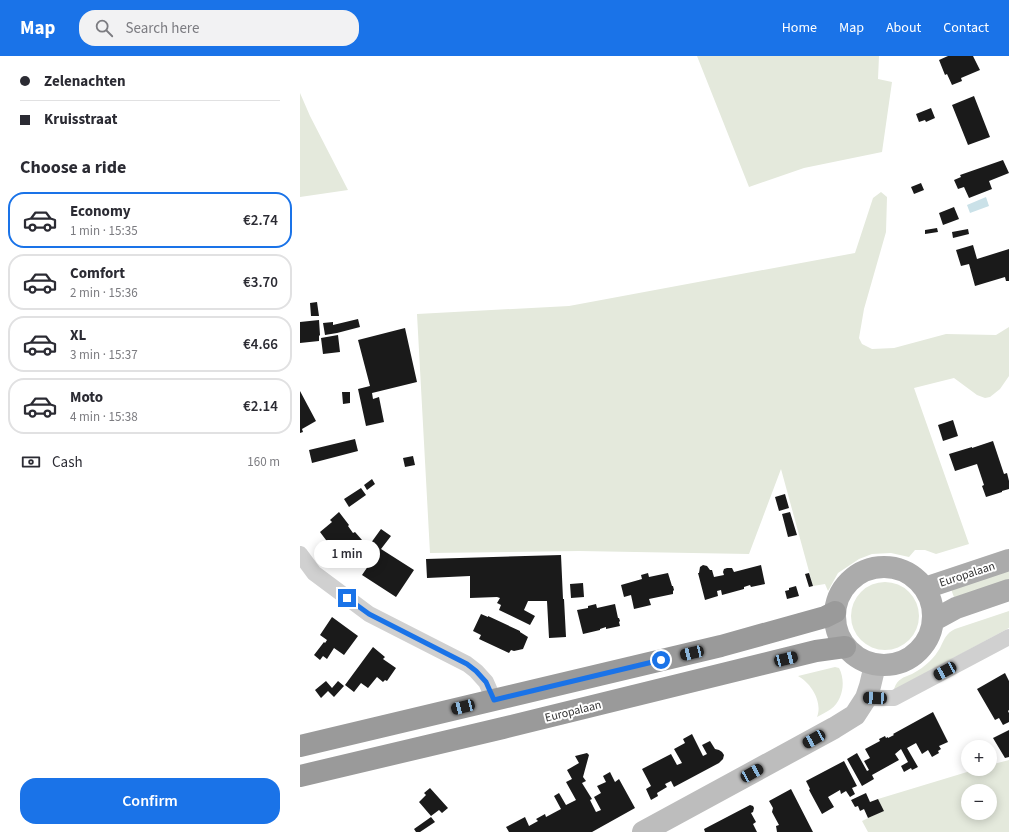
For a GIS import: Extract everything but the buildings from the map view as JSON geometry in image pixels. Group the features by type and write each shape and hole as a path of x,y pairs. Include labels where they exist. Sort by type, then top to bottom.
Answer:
{"highway":[{"path":"300,746 721,646 826,617 835,612"},
{"name":"Europalaan","path":"300,776 816,651 845,646"}],"main road":[{"name":"Europalaan","path":"925,588 1009,560"},
{"name":"Europalaan","path":"877,567 890,567 904,571 915,578 925,588 934,604 934,620 926,644 913,656 889,665 875,665 858,658 845,646 837,632 835,622 837,601 840,593 860,572 877,567"},
{"path":"934,620 956,608 1009,590"}],"street":[{"path":"300,554 314,573 369,614 467,664 486,682 494,700"},
{"path":"866,698 894,698 1009,637"},
{"path":"644,832 855,715 866,698 875,665"}],"shaded area":[{"path":"697,56 879,56 878,79 892,82 882,152 804,168 749,187"},
{"path":"300,93 310,116 348,190 300,197"},
{"path":"881,192 887,197 886,232 864,309 859,338 862,344 872,349 894,348 946,334 996,335 1009,327 1009,376 1000,389 990,397 985,398 977,395 954,378 914,388 969,544 936,554 925,550 915,550 909,557 891,553 872,554 859,559 838,573 828,591 825,584 813,586 781,469 749,554 579,551 430,553 417,314 569,306 855,253 873,198"},
{"path":"1009,569 1009,581 955,600 951,589"},
{"path":"885,582 898,585 909,592 916,603 919,616 916,629 909,640 898,647 885,650 872,647 861,640 854,629 851,616 854,603 861,592 872,585"},
{"path":"1009,611 1009,628 894,690 899,680 917,671 930,661 939,650 949,633 955,629"},
{"path":"835,667 839,668 841,673 843,684 841,696 831,709 817,717 818,705 815,694 807,683 798,676"},
{"path":"1009,760 1009,832 868,832 862,821 883,811 878,799 961,774 961,776 997,776 997,763"}],"water":[{"path":"986,197 989,206 970,213 967,205"}],"route":[{"path":"347,598 369,614 467,664 486,682 494,700 661,660"}]}
